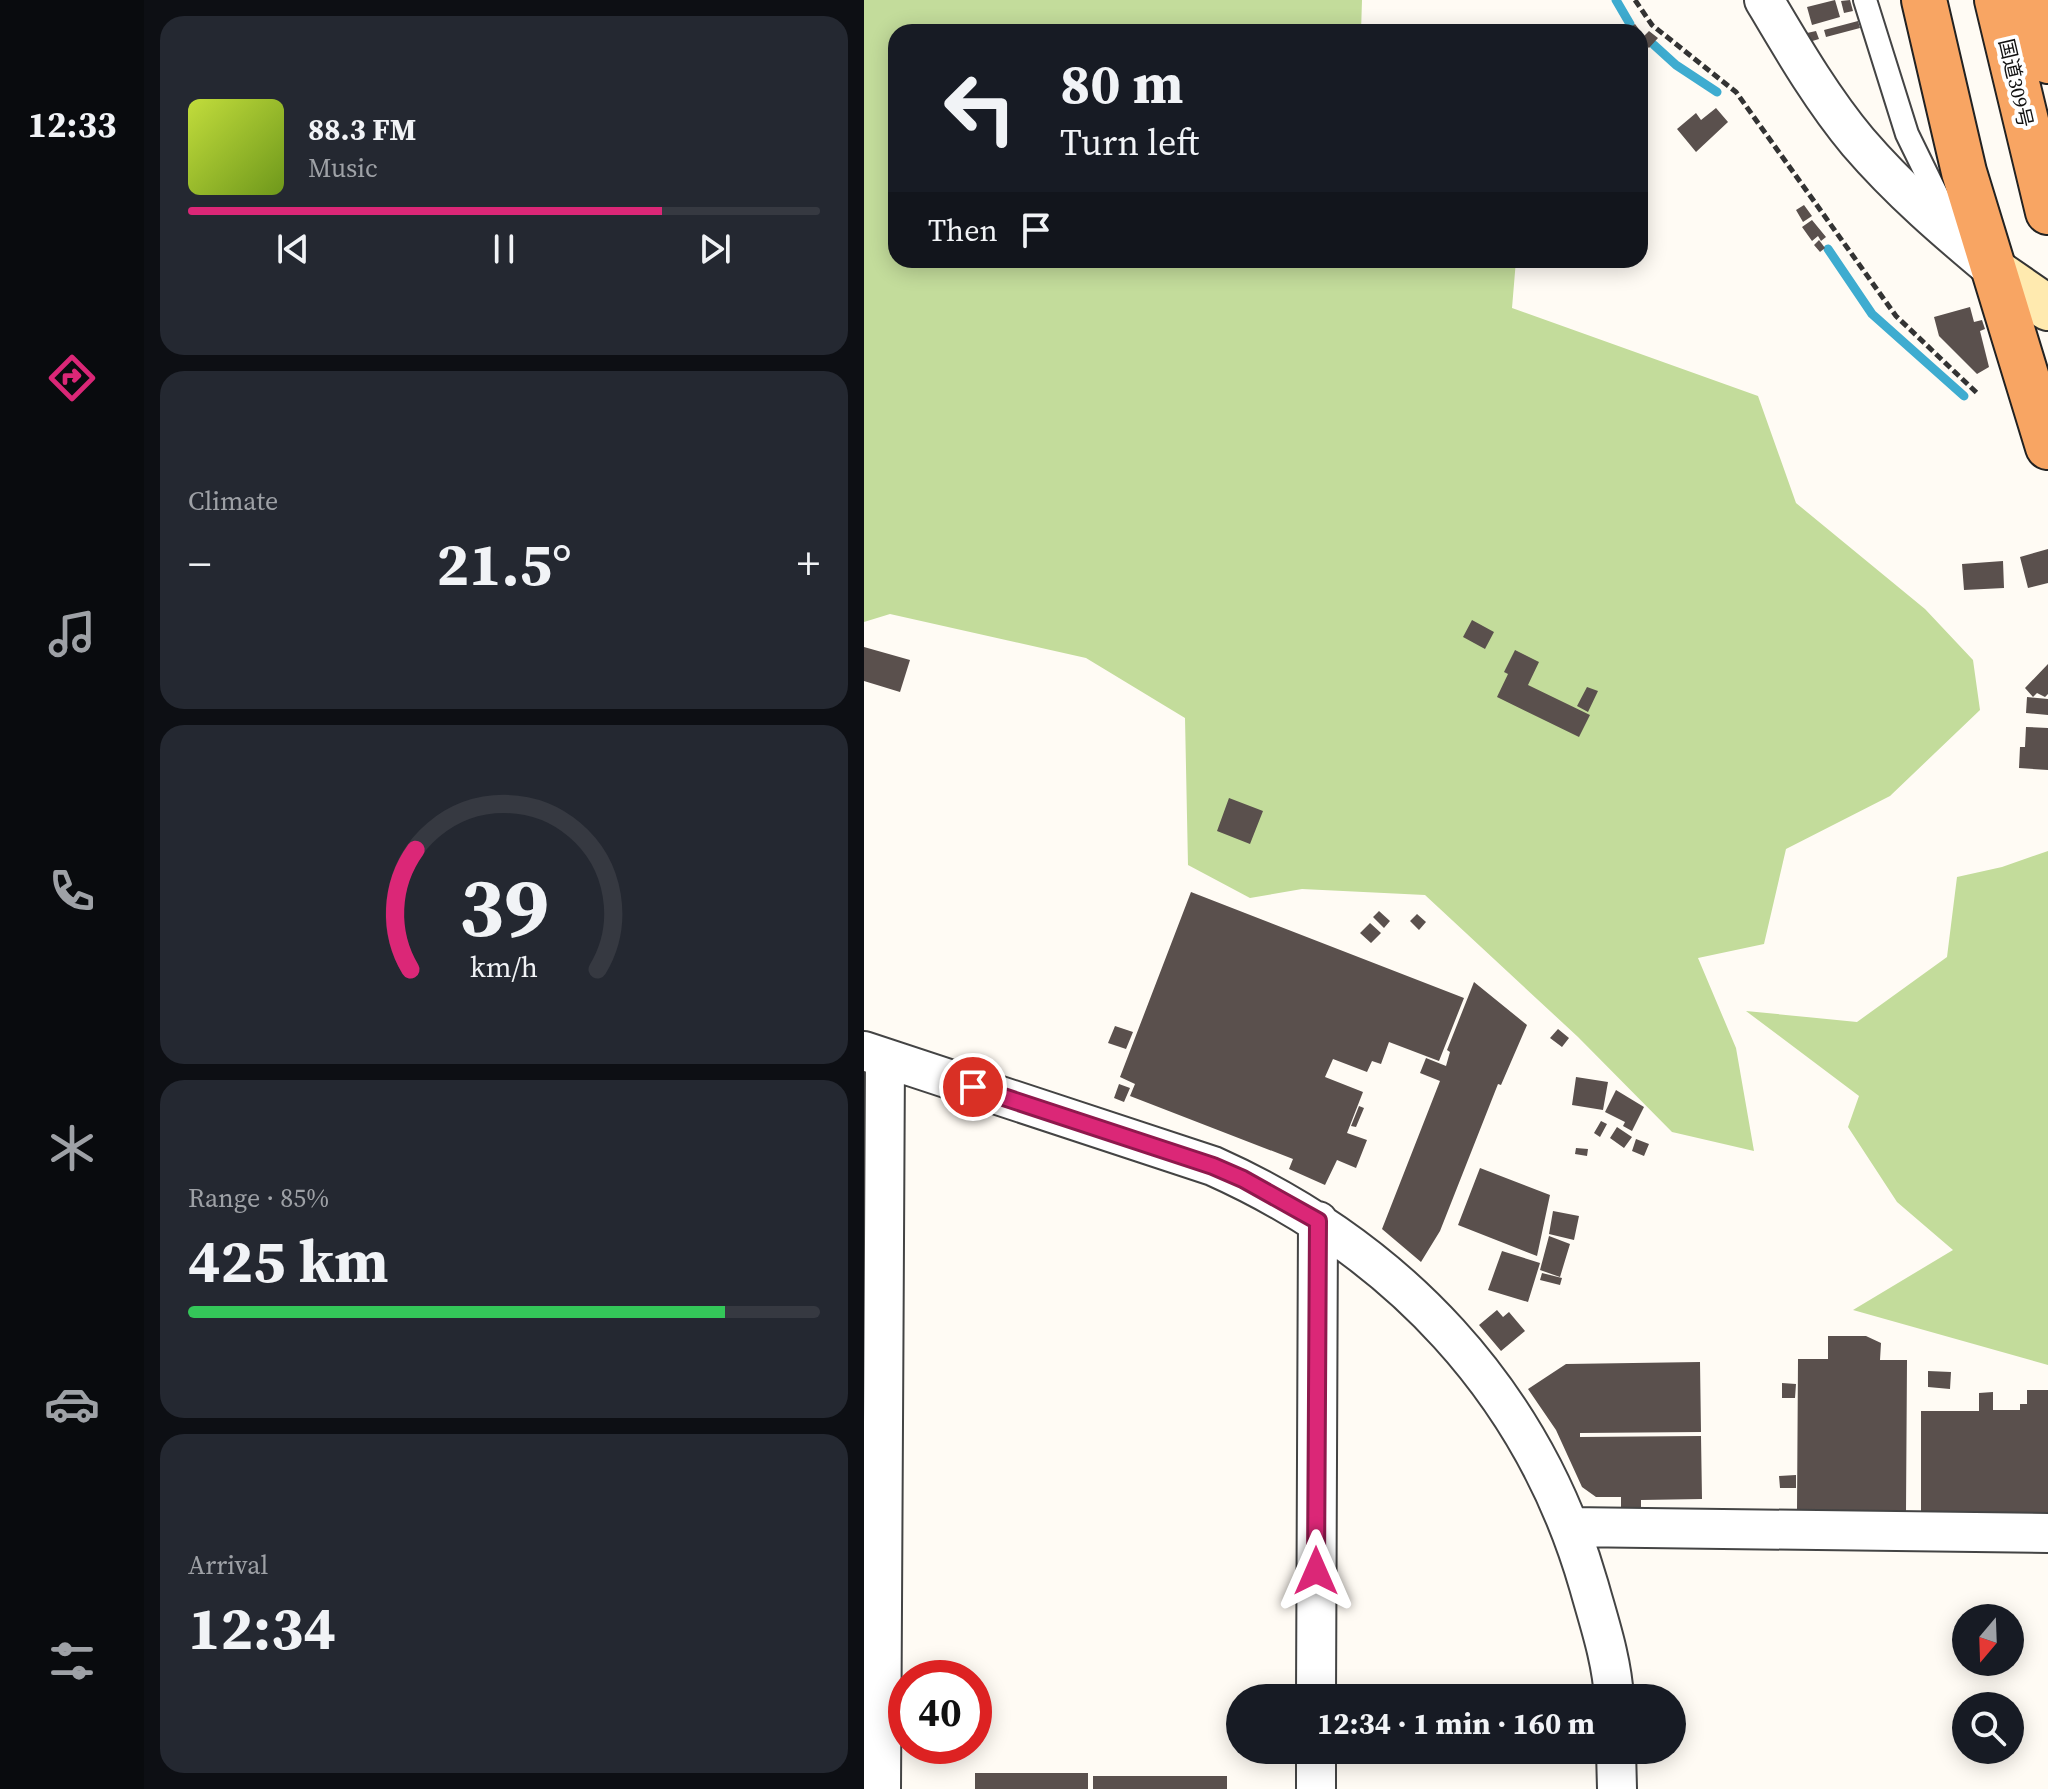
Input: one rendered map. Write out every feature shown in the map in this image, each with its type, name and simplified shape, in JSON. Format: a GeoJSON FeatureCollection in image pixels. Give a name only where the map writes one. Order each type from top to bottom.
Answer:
{"type":"FeatureCollection","features":[{"type":"Feature","properties":{"kind":"highway"},"geometry":{"type":"LineString","coordinates":[[1924,0],[1964,172],[2048,447]]}},
{"type":"Feature","properties":{"kind":"highway","name":"国道309号"},"geometry":{"type":"LineString","coordinates":[[1997,0],[2048,212]]}},
{"type":"Feature","properties":{"kind":"highway","name":"国道309号"},"geometry":{"type":"LineString","coordinates":[[2033,0],[2048,61]]}},
{"type":"Feature","properties":{"kind":"main road"},"geometry":{"type":"LineString","coordinates":[[1996,272],[2048,308]]}},
{"type":"Feature","properties":{"kind":"street"},"geometry":{"type":"LineString","coordinates":[[1764,0],[1815,83],[1857,141],[1909,197],[1996,272]]}},
{"type":"Feature","properties":{"kind":"street"},"geometry":{"type":"LineString","coordinates":[[1865,0],[1907,134],[1960,241]]}},
{"type":"Feature","properties":{"kind":"street"},"geometry":{"type":"LineString","coordinates":[[881,1789],[874,1055],[1213,1166],[1243,1179],[1318,1221],[1403,1286],[1439,1322],[1503,1402],[1563,1506],[1602,1631],[1611,1684]]}},
{"type":"Feature","properties":{"kind":"street"},"geometry":{"type":"LineString","coordinates":[[1316,1684],[1318,1221]]}},
{"type":"Feature","properties":{"kind":"street"},"geometry":{"type":"LineString","coordinates":[[1570,1527],[2048,1533]]}},
{"type":"Feature","properties":{"kind":"street"},"geometry":{"type":"LineString","coordinates":[[1316,1764],[1316,1789]]}},
{"type":"Feature","properties":{"kind":"street"},"geometry":{"type":"LineString","coordinates":[[1616,1764],[1617,1789]]}},
{"type":"Feature","properties":{"kind":"path"},"geometry":{"type":"LineString","coordinates":[[1635,0],[1652,25],[1736,92],[1896,316],[1979,395]]}},
{"type":"Feature","properties":{"kind":"green space"},"geometry":{"type":"Polygon","coordinates":[[[864,0],[1362,0],[1361,24],[888,24],[888,268],[1515,268],[1512,308],[1758,396],[1796,503],[1925,609],[1973,660],[1980,710],[1890,796],[1786,849],[1764,944],[1698,958],[1736,1048],[1754,1151],[1672,1132],[1578,1037],[1425,895],[1302,889],[1250,898],[1188,865],[1185,718],[1086,658],[890,614],[864,622],[864,0]]]}},
{"type":"Feature","properties":{"kind":"green space"},"geometry":{"type":"Polygon","coordinates":[[[2048,851],[2048,1365],[1853,1310],[1953,1250],[1897,1202],[1848,1127],[1859,1096],[1746,1011],[1857,1022],[1947,957],[1957,877],[2002,867],[2048,851]]]}},
{"type":"Feature","properties":{"kind":"building"},"geometry":{"type":"Polygon","coordinates":[[[1835,0],[1840,17],[1812,25],[1807,7],[1835,0]]]}},
{"type":"Feature","properties":{"kind":"building"},"geometry":{"type":"Polygon","coordinates":[[[1850,0],[1853,11],[1844,13],[1841,1],[1850,0]]]}},
{"type":"Feature","properties":{"kind":"building"},"geometry":{"type":"Polygon","coordinates":[[[1858,21],[1860,28],[1826,37],[1824,30],[1858,21]]]}},
{"type":"Feature","properties":{"kind":"building"},"geometry":{"type":"Polygon","coordinates":[[[1816,31],[1819,39],[1809,42],[1807,33],[1816,31]]]}},
{"type":"Feature","properties":{"kind":"building"},"geometry":{"type":"Polygon","coordinates":[[[1648,32],[1658,38],[1649,48],[1648,47],[1648,32]]]}},
{"type":"Feature","properties":{"kind":"building"},"geometry":{"type":"Polygon","coordinates":[[[1716,108],[1728,122],[1696,152],[1677,129],[1696,113],[1701,120],[1716,108]]]}},
{"type":"Feature","properties":{"kind":"building"},"geometry":{"type":"Polygon","coordinates":[[[1804,205],[1812,216],[1803,222],[1796,210],[1804,205]]]}},
{"type":"Feature","properties":{"kind":"building"},"geometry":{"type":"Polygon","coordinates":[[[1812,220],[1826,237],[1821,241],[1818,236],[1812,241],[1802,227],[1812,220]]]}},
{"type":"Feature","properties":{"kind":"building"},"geometry":{"type":"Polygon","coordinates":[[[1819,240],[1825,248],[1820,252],[1814,245],[1819,240]]]}},
{"type":"Feature","properties":{"kind":"building"},"geometry":{"type":"Polygon","coordinates":[[[1970,307],[1974,322],[1982,320],[1985,329],[1980,331],[1989,367],[1977,374],[1939,336],[1934,317],[1970,307]]]}},
{"type":"Feature","properties":{"kind":"building"},"geometry":{"type":"Polygon","coordinates":[[[2048,549],[2048,583],[2028,588],[2020,557],[2048,549]]]}},
{"type":"Feature","properties":{"kind":"building"},"geometry":{"type":"Polygon","coordinates":[[[2003,561],[2004,588],[1964,590],[1962,564],[2003,561]]]}},
{"type":"Feature","properties":{"kind":"building"},"geometry":{"type":"Polygon","coordinates":[[[1472,620],[1494,632],[1485,649],[1463,637],[1472,620]]]}},
{"type":"Feature","properties":{"kind":"building"},"geometry":{"type":"Polygon","coordinates":[[[864,647],[910,660],[900,692],[864,681],[864,647]]]}},
{"type":"Feature","properties":{"kind":"building"},"geometry":{"type":"Polygon","coordinates":[[[1515,650],[1539,662],[1528,685],[1590,715],[1579,737],[1497,697],[1508,674],[1504,672],[1515,650]]]}},
{"type":"Feature","properties":{"kind":"building"},"geometry":{"type":"Polygon","coordinates":[[[2048,664],[2048,694],[2045,697],[2037,693],[2033,697],[2025,688],[2048,664]]]}},
{"type":"Feature","properties":{"kind":"building"},"geometry":{"type":"Polygon","coordinates":[[[1587,687],[1598,691],[1588,712],[1577,706],[1587,687]]]}},
{"type":"Feature","properties":{"kind":"building"},"geometry":{"type":"Polygon","coordinates":[[[2027,697],[2048,699],[2048,715],[2026,713],[2027,697]]]}},
{"type":"Feature","properties":{"kind":"building"},"geometry":{"type":"Polygon","coordinates":[[[2026,727],[2048,728],[2048,770],[2019,768],[2020,747],[2025,747],[2026,727]]]}},
{"type":"Feature","properties":{"kind":"building"},"geometry":{"type":"Polygon","coordinates":[[[1229,798],[1263,811],[1250,844],[1217,831],[1229,798]]]}},
{"type":"Feature","properties":{"kind":"building"},"geometry":{"type":"Polygon","coordinates":[[[1191,892],[1464,998],[1439,1061],[1389,1042],[1381,1064],[1372,1061],[1367,1072],[1333,1059],[1325,1077],[1363,1092],[1347,1133],[1367,1140],[1356,1168],[1337,1160],[1325,1185],[1289,1169],[1293,1159],[1130,1096],[1135,1084],[1120,1077],[1191,892]]]}},
{"type":"Feature","properties":{"kind":"building"},"geometry":{"type":"Polygon","coordinates":[[[1379,911],[1390,921],[1384,928],[1373,917],[1379,911]]]}},
{"type":"Feature","properties":{"kind":"building"},"geometry":{"type":"Polygon","coordinates":[[[1417,914],[1426,922],[1419,930],[1410,921],[1417,914]]]}},
{"type":"Feature","properties":{"kind":"building"},"geometry":{"type":"Polygon","coordinates":[[[1370,923],[1381,933],[1371,943],[1360,933],[1370,923]]]}},
{"type":"Feature","properties":{"kind":"building"},"geometry":{"type":"Polygon","coordinates":[[[1474,982],[1527,1025],[1501,1085],[1498,1084],[1440,1231],[1421,1262],[1382,1229],[1440,1081],[1420,1073],[1426,1058],[1446,1066],[1450,1052],[1447,1050],[1474,982]]]}},
{"type":"Feature","properties":{"kind":"building"},"geometry":{"type":"Polygon","coordinates":[[[1115,1026],[1133,1032],[1126,1049],[1108,1043],[1115,1026]]]}},
{"type":"Feature","properties":{"kind":"building"},"geometry":{"type":"Polygon","coordinates":[[[1558,1029],[1569,1038],[1562,1047],[1550,1038],[1558,1029]]]}},
{"type":"Feature","properties":{"kind":"building"},"geometry":{"type":"Polygon","coordinates":[[[1576,1077],[1608,1082],[1603,1110],[1572,1105],[1576,1077]]]}},
{"type":"Feature","properties":{"kind":"building"},"geometry":{"type":"Polygon","coordinates":[[[1119,1084],[1130,1088],[1124,1102],[1114,1098],[1119,1084]]]}},
{"type":"Feature","properties":{"kind":"building"},"geometry":{"type":"Polygon","coordinates":[[[1616,1090],[1644,1107],[1632,1131],[1623,1126],[1625,1122],[1605,1112],[1616,1090]]]}},
{"type":"Feature","properties":{"kind":"building"},"geometry":{"type":"Polygon","coordinates":[[[1359,1106],[1364,1108],[1356,1127],[1351,1126],[1359,1106]]]}},
{"type":"Feature","properties":{"kind":"building"},"geometry":{"type":"Polygon","coordinates":[[[1601,1121],[1607,1124],[1600,1137],[1594,1133],[1601,1121]]]}},
{"type":"Feature","properties":{"kind":"building"},"geometry":{"type":"Polygon","coordinates":[[[1617,1127],[1632,1137],[1624,1148],[1610,1138],[1617,1127]]]}},
{"type":"Feature","properties":{"kind":"building"},"geometry":{"type":"Polygon","coordinates":[[[1636,1139],[1649,1144],[1644,1156],[1632,1151],[1636,1139]]]}},
{"type":"Feature","properties":{"kind":"building"},"geometry":{"type":"Polygon","coordinates":[[[1576,1148],[1588,1149],[1587,1156],[1575,1154],[1576,1148]]]}},
{"type":"Feature","properties":{"kind":"building"},"geometry":{"type":"Polygon","coordinates":[[[1480,1168],[1550,1195],[1537,1256],[1458,1225],[1480,1168]]]}},
{"type":"Feature","properties":{"kind":"building"},"geometry":{"type":"Polygon","coordinates":[[[1553,1211],[1579,1216],[1574,1240],[1549,1234],[1553,1211]]]}},
{"type":"Feature","properties":{"kind":"building"},"geometry":{"type":"Polygon","coordinates":[[[1549,1236],[1570,1244],[1560,1277],[1540,1270],[1549,1236]]]}},
{"type":"Feature","properties":{"kind":"building"},"geometry":{"type":"Polygon","coordinates":[[[1502,1251],[1540,1263],[1528,1302],[1488,1290],[1502,1251]]]}},
{"type":"Feature","properties":{"kind":"building"},"geometry":{"type":"Polygon","coordinates":[[[1542,1273],[1562,1278],[1560,1285],[1540,1280],[1542,1273]]]}},
{"type":"Feature","properties":{"kind":"building"},"geometry":{"type":"Polygon","coordinates":[[[1497,1310],[1503,1317],[1509,1312],[1525,1331],[1501,1351],[1479,1325],[1497,1310]]]}},
{"type":"Feature","properties":{"kind":"building"},"geometry":{"type":"Polygon","coordinates":[[[1828,1336],[1866,1336],[1881,1343],[1880,1360],[1907,1360],[1906,1511],[1797,1510],[1798,1359],[1828,1359],[1828,1336]]]}},
{"type":"Feature","properties":{"kind":"building"},"geometry":{"type":"Polygon","coordinates":[[[1700,1362],[1701,1432],[1580,1433],[1580,1437],[1701,1436],[1702,1499],[1641,1500],[1641,1508],[1621,1508],[1621,1497],[1596,1497],[1582,1487],[1556,1430],[1528,1389],[1566,1364],[1700,1362]]]}},
{"type":"Feature","properties":{"kind":"building"},"geometry":{"type":"Polygon","coordinates":[[[1928,1371],[1951,1372],[1950,1389],[1928,1387],[1928,1371]]]}},
{"type":"Feature","properties":{"kind":"building"},"geometry":{"type":"Polygon","coordinates":[[[1782,1383],[1796,1384],[1795,1398],[1782,1398],[1782,1383]]]}},
{"type":"Feature","properties":{"kind":"building"},"geometry":{"type":"Polygon","coordinates":[[[2027,1390],[2048,1390],[2048,1513],[1921,1512],[1921,1411],[1979,1411],[1979,1393],[1993,1392],[1993,1410],[2020,1410],[2020,1404],[2027,1404],[2027,1390]]]}},
{"type":"Feature","properties":{"kind":"building"},"geometry":{"type":"Polygon","coordinates":[[[1796,1475],[1796,1488],[1780,1488],[1779,1476],[1796,1475]]]}},
{"type":"Feature","properties":{"kind":"building"},"geometry":{"type":"Polygon","coordinates":[[[975,1773],[1088,1773],[1088,1789],[975,1789],[975,1773]]]}},
{"type":"Feature","properties":{"kind":"building"},"geometry":{"type":"Polygon","coordinates":[[[1093,1776],[1227,1776],[1227,1789],[1093,1789],[1093,1776]]]}},
{"type":"Feature","properties":{"kind":"waterway"},"geometry":{"type":"LineString","coordinates":[[1616,0],[1630,24]]}},
{"type":"Feature","properties":{"kind":"waterway"},"geometry":{"type":"LineString","coordinates":[[1654,45],[1676,65],[1717,92]]}},
{"type":"Feature","properties":{"kind":"waterway"},"geometry":{"type":"LineString","coordinates":[[1828,249],[1872,314],[1964,396]]}},
{"type":"Feature","properties":{"kind":"route"},"geometry":{"type":"LineString","coordinates":[[973,1087],[1213,1166],[1287,1202],[1318,1221],[1316,1571]]}}]}
